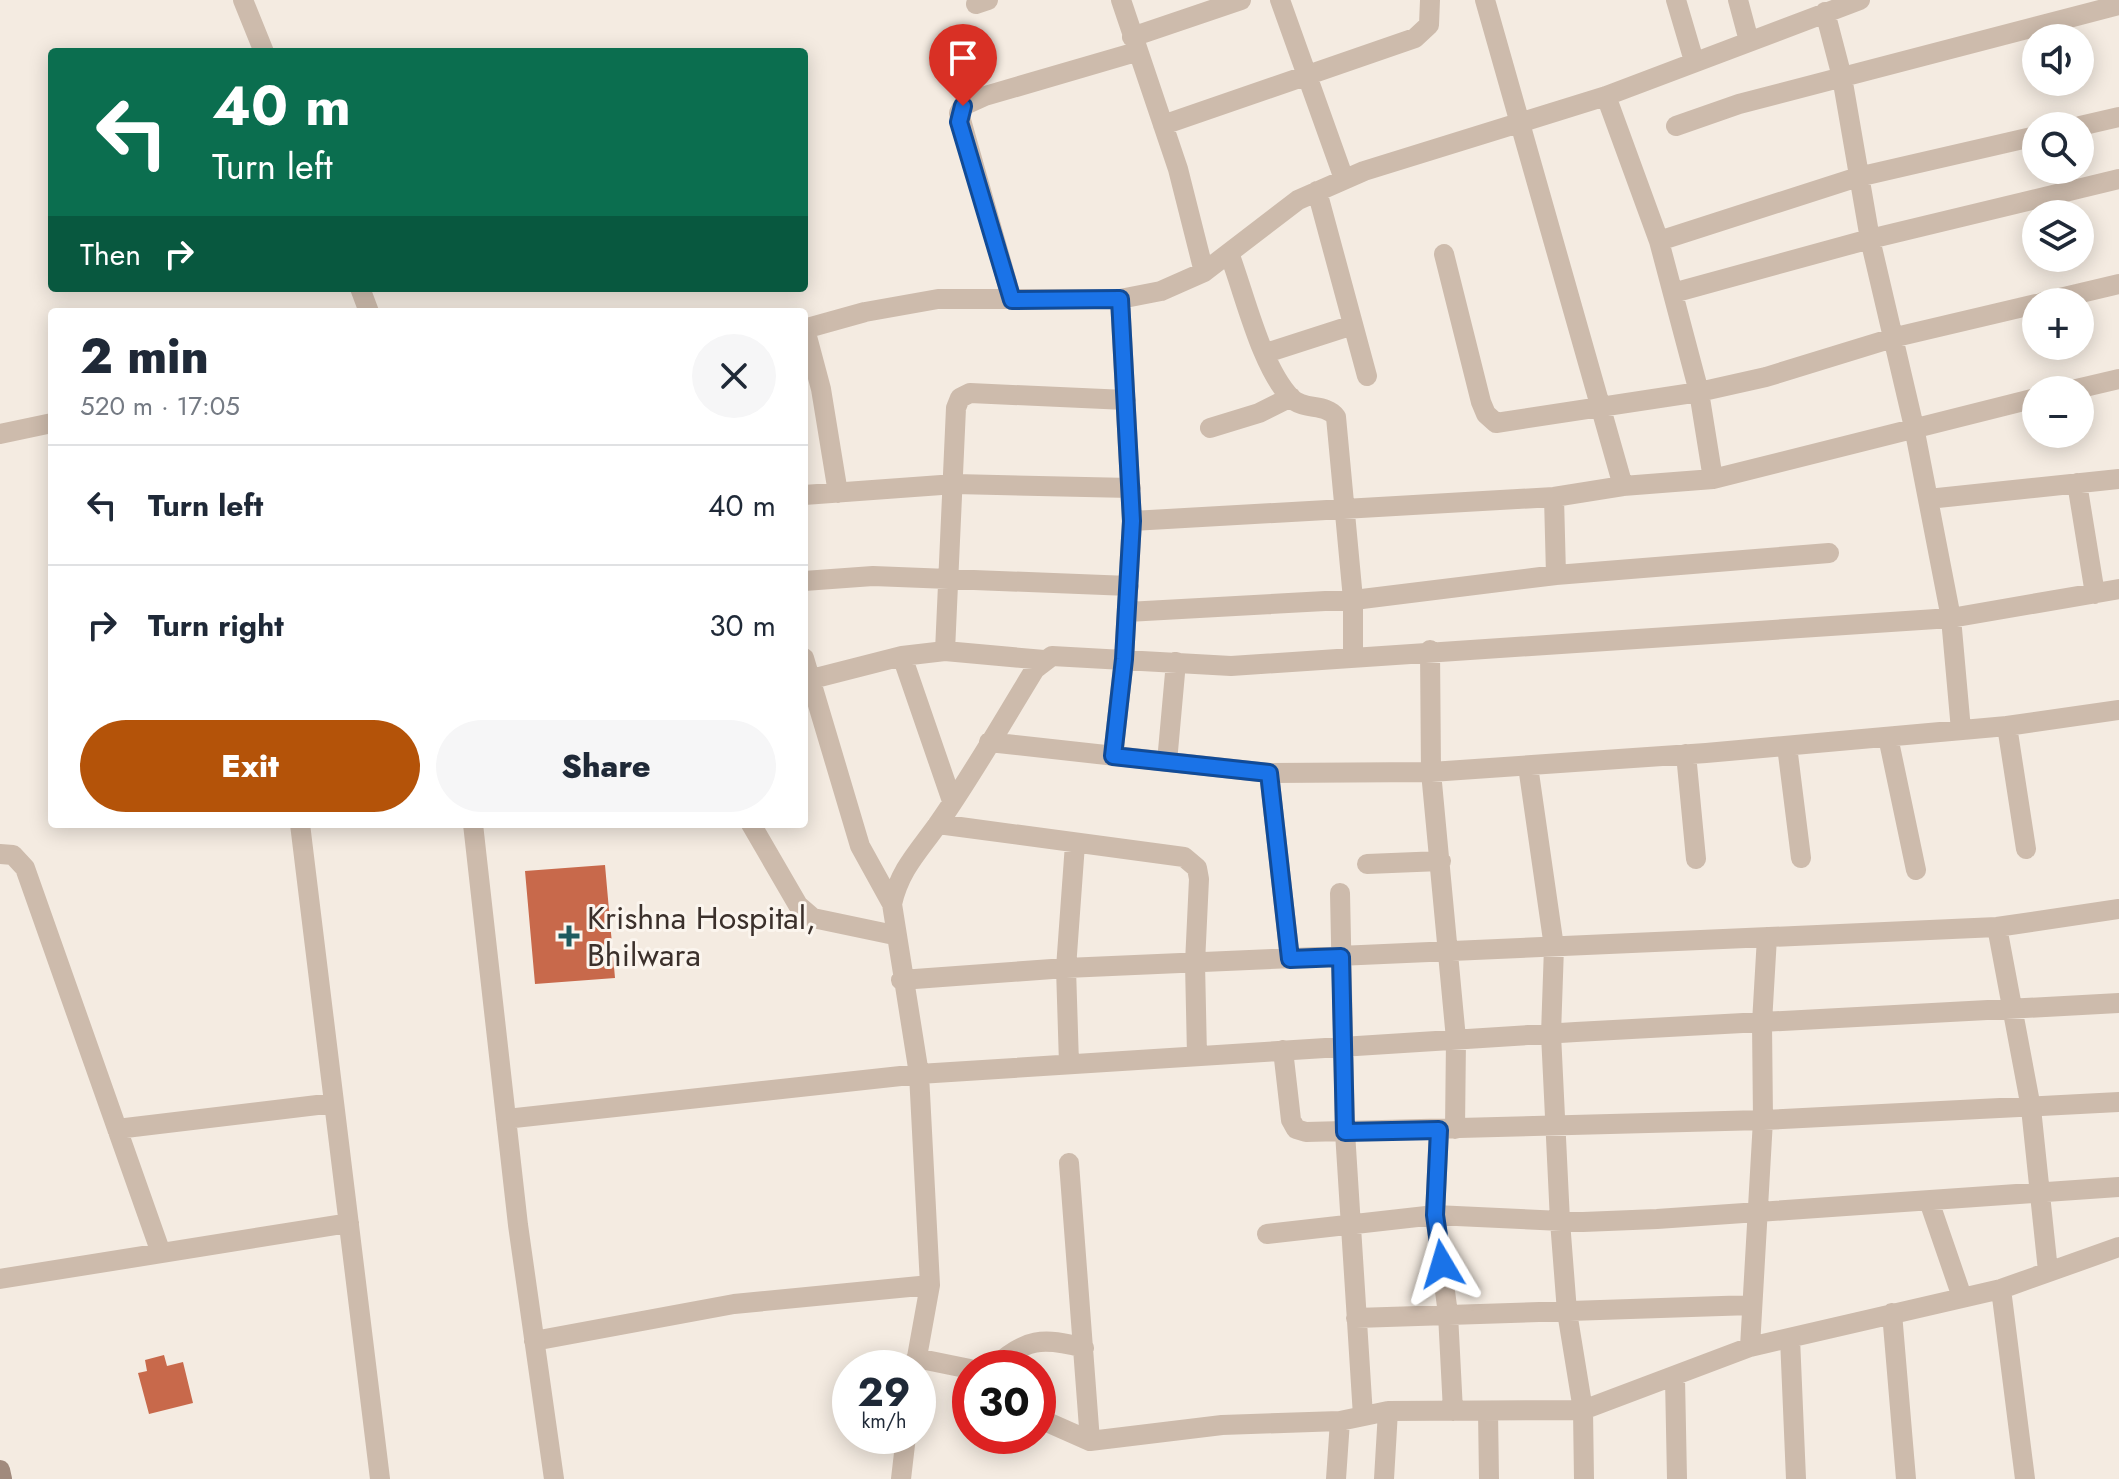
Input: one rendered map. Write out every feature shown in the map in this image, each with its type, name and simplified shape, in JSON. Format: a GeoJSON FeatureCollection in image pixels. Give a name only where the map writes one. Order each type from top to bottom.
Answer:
{"type":"FeatureCollection","features":[{"type":"Feature","properties":{"kind":"main road"},"geometry":{"type":"LineString","coordinates":[[0,1470],[2,1479]]}},
{"type":"Feature","properties":{"kind":"street"},"geometry":{"type":"LineString","coordinates":[[243,0],[262,48]]}},
{"type":"Feature","properties":{"kind":"street"},"geometry":{"type":"LineString","coordinates":[[1121,0],[1163,125],[1204,272]]}},
{"type":"Feature","properties":{"kind":"street"},"geometry":{"type":"LineString","coordinates":[[1012,300],[959,113],[963,106],[1134,44],[1241,0]]}},
{"type":"Feature","properties":{"kind":"street"},"geometry":{"type":"LineString","coordinates":[[1280,0],[1344,179]]}},
{"type":"Feature","properties":{"kind":"street"},"geometry":{"type":"LineString","coordinates":[[1163,125],[1415,38],[1429,25],[1430,0]]}},
{"type":"Feature","properties":{"kind":"street"},"geometry":{"type":"LineString","coordinates":[[1485,0],[1623,486]]}},
{"type":"Feature","properties":{"kind":"street"},"geometry":{"type":"LineString","coordinates":[[1676,0],[1694,61]]}},
{"type":"Feature","properties":{"kind":"street"},"geometry":{"type":"LineString","coordinates":[[1738,0],[1749,41]]}},
{"type":"Feature","properties":{"kind":"street"},"geometry":{"type":"LineString","coordinates":[[808,328],[924,301],[1120,299],[1161,291],[1204,272],[1274,217],[1344,179],[1606,96],[1860,0]]}},
{"type":"Feature","properties":{"kind":"street"},"geometry":{"type":"LineString","coordinates":[[1676,126],[1739,104],[2119,5]]}},
{"type":"Feature","properties":{"kind":"street"},"geometry":{"type":"LineString","coordinates":[[1825,12],[1842,77],[1870,239],[1896,337],[1951,618],[1961,730]]}},
{"type":"Feature","properties":{"kind":"street"},"geometry":{"type":"LineString","coordinates":[[1606,96],[1659,241],[1699,392],[1713,479]]}},
{"type":"Feature","properties":{"kind":"street"},"geometry":{"type":"LineString","coordinates":[[2094,123],[2119,117]]}},
{"type":"Feature","properties":{"kind":"street"},"geometry":{"type":"LineString","coordinates":[[1659,241],[1858,177],[2022,139]]}},
{"type":"Feature","properties":{"kind":"street"},"geometry":{"type":"LineString","coordinates":[[1673,293],[1870,239],[2119,179]]}},
{"type":"Feature","properties":{"kind":"street"},"geometry":{"type":"LineString","coordinates":[[1317,191],[1367,376]]}},
{"type":"Feature","properties":{"kind":"street"},"geometry":{"type":"LineString","coordinates":[[1229,253],[1266,353],[1291,397],[1298,404],[1327,409],[1336,417],[1353,599],[1353,658]]}},
{"type":"Feature","properties":{"kind":"street"},"geometry":{"type":"LineString","coordinates":[[1444,254],[1481,402],[1490,420],[1505,423],[1699,392],[1766,377],[1896,337],[2022,307]]}},
{"type":"Feature","properties":{"kind":"street"},"geometry":{"type":"LineString","coordinates":[[2094,290],[2119,284]]}},
{"type":"Feature","properties":{"kind":"street"},"geometry":{"type":"LineString","coordinates":[[1113,756],[1124,659],[1132,521],[1120,299]]}},
{"type":"Feature","properties":{"kind":"street"},"geometry":{"type":"LineString","coordinates":[[1266,353],[1353,325]]}},
{"type":"Feature","properties":{"kind":"street"},"geometry":{"type":"LineString","coordinates":[[808,340],[821,389],[838,493]]}},
{"type":"Feature","properties":{"kind":"street"},"geometry":{"type":"LineString","coordinates":[[2094,385],[2119,379]]}},
{"type":"Feature","properties":{"kind":"street"},"geometry":{"type":"LineString","coordinates":[[945,651],[955,484],[956,408],[964,394],[1126,400]]}},
{"type":"Feature","properties":{"kind":"street"},"geometry":{"type":"LineString","coordinates":[[1210,428],[1259,413],[1269,405],[1291,397]]}},
{"type":"Feature","properties":{"kind":"street"},"geometry":{"type":"LineString","coordinates":[[1132,521],[1554,497],[1623,486],[1713,479],[2022,401]]}},
{"type":"Feature","properties":{"kind":"street"},"geometry":{"type":"LineString","coordinates":[[0,434],[48,424]]}},
{"type":"Feature","properties":{"kind":"street"},"geometry":{"type":"LineString","coordinates":[[1928,499],[2119,479]]}},
{"type":"Feature","properties":{"kind":"street"},"geometry":{"type":"LineString","coordinates":[[2077,483],[2095,594]]}},
{"type":"Feature","properties":{"kind":"street"},"geometry":{"type":"LineString","coordinates":[[808,495],[955,484],[1131,488]]}},
{"type":"Feature","properties":{"kind":"street"},"geometry":{"type":"LineString","coordinates":[[1554,497],[1556,575]]}},
{"type":"Feature","properties":{"kind":"street"},"geometry":{"type":"LineString","coordinates":[[1127,612],[1353,599],[1556,575],[1829,553]]}},
{"type":"Feature","properties":{"kind":"street"},"geometry":{"type":"LineString","coordinates":[[808,581],[873,576],[1129,586]]}},
{"type":"Feature","properties":{"kind":"street"},"geometry":{"type":"LineString","coordinates":[[808,680],[902,656],[945,651],[1044,660],[1060,656],[1231,666],[1430,650],[1951,618],[2119,589]]}},
{"type":"Feature","properties":{"kind":"street"},"geometry":{"type":"LineString","coordinates":[[1430,650],[1431,772],[1456,1039],[1435,1215],[1448,1314],[1453,1411]]}},
{"type":"Feature","properties":{"kind":"street"},"geometry":{"type":"LineString","coordinates":[[902,656],[952,801]]}},
{"type":"Feature","properties":{"kind":"street"},"geometry":{"type":"LineString","coordinates":[[918,1350],[930,1285],[919,1074],[901,980],[892,904],[909,859],[938,824],[1044,660]]}},
{"type":"Feature","properties":{"kind":"street"},"geometry":{"type":"LineString","coordinates":[[1167,762],[1176,662]]}},
{"type":"Feature","properties":{"kind":"street"},"geometry":{"type":"LineString","coordinates":[[808,683],[860,846],[892,904]]}},
{"type":"Feature","properties":{"kind":"street"},"geometry":{"type":"LineString","coordinates":[[989,742],[1269,773],[1431,772],[1787,746],[2118,717]]}},
{"type":"Feature","properties":{"kind":"street"},"geometry":{"type":"LineString","coordinates":[[2007,726],[2026,849]]}},
{"type":"Feature","properties":{"kind":"street"},"geometry":{"type":"LineString","coordinates":[[1888,737],[1916,870]]}},
{"type":"Feature","properties":{"kind":"street"},"geometry":{"type":"LineString","coordinates":[[1787,746],[1801,858]]}},
{"type":"Feature","properties":{"kind":"street"},"geometry":{"type":"LineString","coordinates":[[1686,754],[1696,859]]}},
{"type":"Feature","properties":{"kind":"street"},"geometry":{"type":"LineString","coordinates":[[1528,766],[1554,947],[1551,1034],[1560,1221],[1567,1312],[1583,1410],[1584,1479]]}},
{"type":"Feature","properties":{"kind":"street"},"geometry":{"type":"LineString","coordinates":[[1269,773],[1290,959]]}},
{"type":"Feature","properties":{"kind":"street"},"geometry":{"type":"LineString","coordinates":[[938,824],[1184,857],[1192,861],[1199,879],[1195,963],[1197,1056]]}},
{"type":"Feature","properties":{"kind":"street"},"geometry":{"type":"LineString","coordinates":[[300,828],[380,1479]]}},
{"type":"Feature","properties":{"kind":"street"},"geometry":{"type":"LineString","coordinates":[[473,828],[506,1119],[554,1479]]}},
{"type":"Feature","properties":{"kind":"street"},"geometry":{"type":"LineString","coordinates":[[753,828],[798,905],[813,918],[894,935]]}},
{"type":"Feature","properties":{"kind":"street"},"geometry":{"type":"LineString","coordinates":[[1069,1064],[1066,968],[1075,844]]}},
{"type":"Feature","properties":{"kind":"street"},"geometry":{"type":"LineString","coordinates":[[0,854],[13,855],[25,868],[161,1253]]}},
{"type":"Feature","properties":{"kind":"street"},"geometry":{"type":"LineString","coordinates":[[1367,864],[1441,861]]}},
{"type":"Feature","properties":{"kind":"street"},"geometry":{"type":"LineString","coordinates":[[1340,893],[1345,1132],[1363,1416]]}},
{"type":"Feature","properties":{"kind":"street"},"geometry":{"type":"LineString","coordinates":[[901,980],[1066,968],[1997,927],[2119,909]]}},
{"type":"Feature","properties":{"kind":"street"},"geometry":{"type":"LineString","coordinates":[[1997,927],[2031,1108],[2048,1271]]}},
{"type":"Feature","properties":{"kind":"street"},"geometry":{"type":"LineString","coordinates":[[1750,1347],[1763,1120],[1762,1023],[1767,937]]}},
{"type":"Feature","properties":{"kind":"street"},"geometry":{"type":"LineString","coordinates":[[506,1119],[919,1074],[1456,1039],[2119,1003]]}},
{"type":"Feature","properties":{"kind":"street"},"geometry":{"type":"LineString","coordinates":[[1283,1050],[1291,1120],[1296,1129],[1345,1132],[1763,1120],[2119,1102]]}},
{"type":"Feature","properties":{"kind":"street"},"geometry":{"type":"LineString","coordinates":[[117,1129],[334,1103]]}},
{"type":"Feature","properties":{"kind":"street"},"geometry":{"type":"LineString","coordinates":[[1069,1163],[1090,1441]]}},
{"type":"Feature","properties":{"kind":"street"},"geometry":{"type":"LineString","coordinates":[[1267,1234],[1435,1215],[1560,1221],[1758,1213],[2119,1187]]}},
{"type":"Feature","properties":{"kind":"street"},"geometry":{"type":"LineString","coordinates":[[1929,1201],[1962,1297]]}},
{"type":"Feature","properties":{"kind":"street"},"geometry":{"type":"LineString","coordinates":[[0,1279],[349,1223]]}},
{"type":"Feature","properties":{"kind":"street"},"geometry":{"type":"LineString","coordinates":[[1056,1426],[1090,1441],[1222,1425],[1340,1421],[1388,1411],[1583,1410],[1675,1378],[1750,1347],[2001,1289],[2119,1247]]}},
{"type":"Feature","properties":{"kind":"street"},"geometry":{"type":"LineString","coordinates":[[534,1341],[734,1304],[930,1285]]}},
{"type":"Feature","properties":{"kind":"street"},"geometry":{"type":"LineString","coordinates":[[2001,1289],[2025,1479]]}},
{"type":"Feature","properties":{"kind":"street"},"geometry":{"type":"LineString","coordinates":[[1356,1318],[1752,1305]]}},
{"type":"Feature","properties":{"kind":"street"},"geometry":{"type":"LineString","coordinates":[[1892,1313],[1906,1479]]}},
{"type":"Feature","properties":{"kind":"street"},"geometry":{"type":"LineString","coordinates":[[1790,1338],[1796,1479]]}},
{"type":"Feature","properties":{"kind":"street"},"geometry":{"type":"LineString","coordinates":[[1016,1350],[1038,1340],[1084,1348]]}},
{"type":"Feature","properties":{"kind":"street"},"geometry":{"type":"LineString","coordinates":[[1675,1378],[1677,1479]]}},
{"type":"Feature","properties":{"kind":"street"},"geometry":{"type":"LineString","coordinates":[[1384,1479],[1388,1411]]}},
{"type":"Feature","properties":{"kind":"street"},"geometry":{"type":"LineString","coordinates":[[1488,1411],[1489,1479]]}},
{"type":"Feature","properties":{"kind":"street"},"geometry":{"type":"LineString","coordinates":[[1336,1479],[1340,1421]]}},
{"type":"Feature","properties":{"kind":"street"},"geometry":{"type":"LineString","coordinates":[[901,1479],[904,1454]]}},
{"type":"Feature","properties":{"kind":"building"},"geometry":{"type":"Polygon","coordinates":[[[605,865],[615,978],[535,984],[525,871],[605,865]]]}},
{"type":"Feature","properties":{"kind":"building"},"geometry":{"type":"Polygon","coordinates":[[[164,1355],[167,1366],[183,1362],[193,1403],[149,1414],[138,1373],[147,1371],[145,1360],[164,1355]]]}},
{"type":"Feature","properties":{"kind":"place","name":"Krishna Hospital, Bhilwara"},"geometry":{"type":"Point","coordinates":[569,936]}},
{"type":"Feature","properties":{"kind":"route"},"geometry":{"type":"LineString","coordinates":[[963,106],[959,122],[1012,300],[1120,299],[1132,521],[1124,659],[1113,756],[1269,773],[1290,959],[1341,957],[1345,1132],[1439,1130],[1435,1215],[1442,1264]]}}]}
